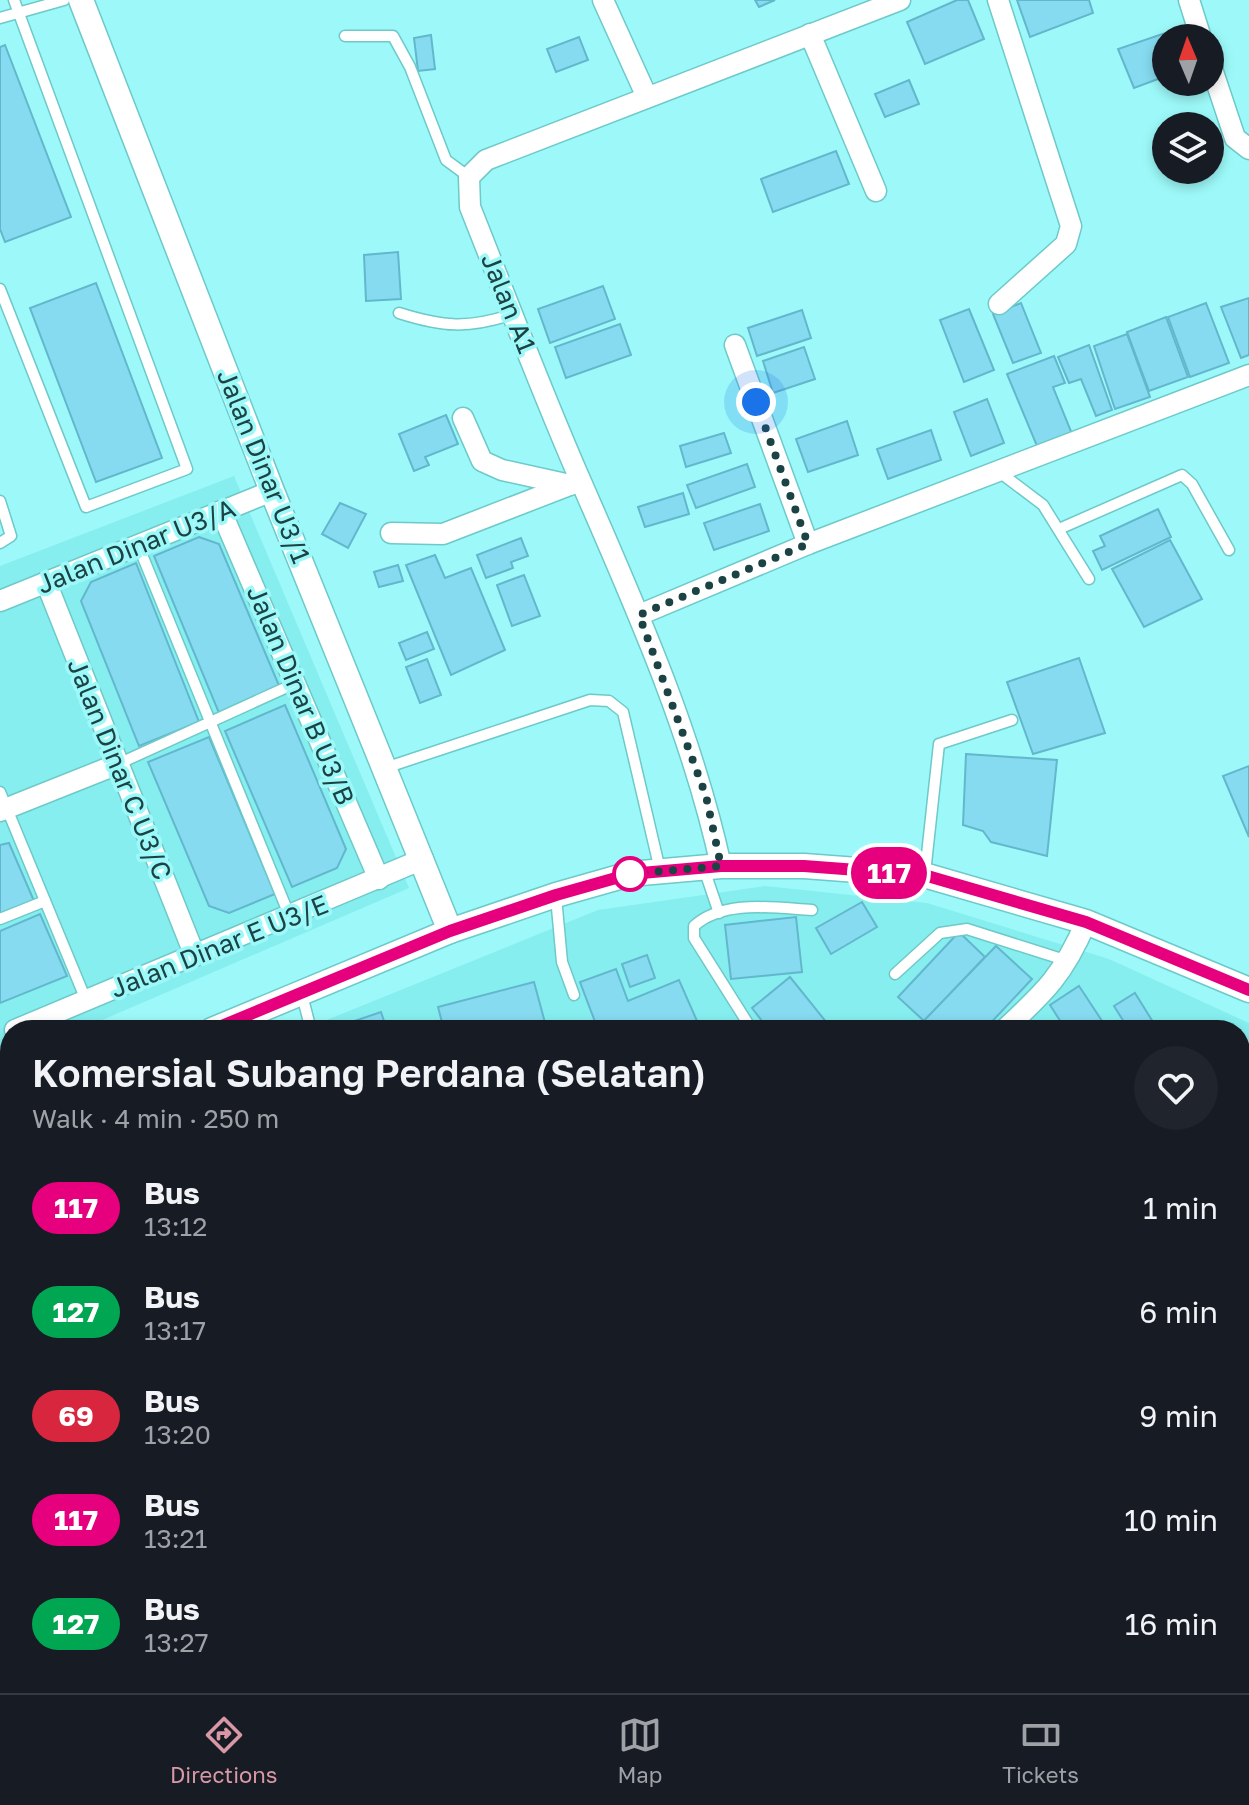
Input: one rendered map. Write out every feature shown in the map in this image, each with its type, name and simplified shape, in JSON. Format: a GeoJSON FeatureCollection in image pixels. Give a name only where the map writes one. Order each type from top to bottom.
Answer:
{"type":"FeatureCollection","features":[{"type":"Feature","properties":{"kind":"street","name":"Jalan Dinar U3/1"},"geometry":{"type":"LineString","coordinates":[[81,0],[272,491],[450,931]]}},
{"type":"Feature","properties":{"kind":"street"},"geometry":{"type":"LineString","coordinates":[[603,0],[647,97]]}},
{"type":"Feature","properties":{"kind":"street"},"geometry":{"type":"LineString","coordinates":[[469,177],[486,160],[900,0]]}},
{"type":"Feature","properties":{"kind":"street"},"geometry":{"type":"LineString","coordinates":[[998,0],[1071,226],[1066,244],[999,304]]}},
{"type":"Feature","properties":{"kind":"street"},"geometry":{"type":"LineString","coordinates":[[1189,0],[1197,24]]}},
{"type":"Feature","properties":{"kind":"street"},"geometry":{"type":"LineString","coordinates":[[810,34],[876,191]]}},
{"type":"Feature","properties":{"kind":"street"},"geometry":{"type":"LineString","coordinates":[[1221,96],[1235,138],[1249,149]]}},
{"type":"Feature","properties":{"kind":"street","name":"Jalan A1"},"geometry":{"type":"LineString","coordinates":[[469,177],[470,207],[575,483],[639,615],[706,796],[712,867]]}},
{"type":"Feature","properties":{"kind":"street"},"geometry":{"type":"LineString","coordinates":[[735,345],[808,544]]}},
{"type":"Feature","properties":{"kind":"street"},"geometry":{"type":"LineString","coordinates":[[639,615],[808,544],[1249,375]]}},
{"type":"Feature","properties":{"kind":"street"},"geometry":{"type":"LineString","coordinates":[[463,418],[482,461],[502,470],[575,483]]}},
{"type":"Feature","properties":{"kind":"street"},"geometry":{"type":"LineString","coordinates":[[391,533],[443,534],[575,483]]}},
{"type":"Feature","properties":{"kind":"street","name":"Jalan Dinar U3/A"},"geometry":{"type":"LineString","coordinates":[[0,601],[272,491]]}},
{"type":"Feature","properties":{"kind":"street","name":"Jalan Dinar B U3/B"},"geometry":{"type":"LineString","coordinates":[[221,511],[379,879]]}},
{"type":"Feature","properties":{"kind":"street","name":"Jalan Dinar C U3/C"},"geometry":{"type":"LineString","coordinates":[[46,582],[195,956]]}},
{"type":"Feature","properties":{"kind":"street"},"geometry":{"type":"LineString","coordinates":[[2,804],[118,764]]}},
{"type":"Feature","properties":{"kind":"street","name":"Jalan Dinar E U3/E"},"geometry":{"type":"LineString","coordinates":[[38,1020],[423,859]]}},
{"type":"Feature","properties":{"kind":"street"},"geometry":{"type":"LineString","coordinates":[[236,1020],[450,931],[556,895],[630,874],[712,867],[804,866],[924,875],[1086,922],[1249,990]]}},
{"type":"Feature","properties":{"kind":"street"},"geometry":{"type":"LineString","coordinates":[[1015,1020],[1049,989],[1069,961],[1086,922]]}},
{"type":"Feature","properties":{"kind":"lane"},"geometry":{"type":"LineString","coordinates":[[0,289],[86,507],[187,469],[14,0]]}},
{"type":"Feature","properties":{"kind":"lane"},"geometry":{"type":"LineString","coordinates":[[18,11],[27,0]]}},
{"type":"Feature","properties":{"kind":"lane"},"geometry":{"type":"LineString","coordinates":[[0,18],[64,0]]}},
{"type":"Feature","properties":{"kind":"lane"},"geometry":{"type":"LineString","coordinates":[[345,36],[393,36],[410,67],[446,160],[469,177]]}},
{"type":"Feature","properties":{"kind":"lane"},"geometry":{"type":"LineString","coordinates":[[399,313],[438,326],[469,325],[513,314]]}},
{"type":"Feature","properties":{"kind":"lane"},"geometry":{"type":"LineString","coordinates":[[998,471],[1033,495],[1059,529],[1089,579]]}},
{"type":"Feature","properties":{"kind":"lane"},"geometry":{"type":"LineString","coordinates":[[1059,529],[1182,475],[1192,484],[1229,550]]}},
{"type":"Feature","properties":{"kind":"lane"},"geometry":{"type":"LineString","coordinates":[[0,501],[11,529],[11,536],[0,543]]}},
{"type":"Feature","properties":{"kind":"lane"},"geometry":{"type":"LineString","coordinates":[[138,545],[290,917]]}},
{"type":"Feature","properties":{"kind":"lane"},"geometry":{"type":"LineString","coordinates":[[118,764],[296,683]]}},
{"type":"Feature","properties":{"kind":"lane"},"geometry":{"type":"LineString","coordinates":[[385,768],[590,700],[609,701],[623,712],[661,871]]}},
{"type":"Feature","properties":{"kind":"lane"},"geometry":{"type":"LineString","coordinates":[[924,875],[936,748],[945,740],[1012,720]]}},
{"type":"Feature","properties":{"kind":"lane"},"geometry":{"type":"LineString","coordinates":[[2,804],[86,1000]]}},
{"type":"Feature","properties":{"kind":"lane"},"geometry":{"type":"LineString","coordinates":[[712,867],[719,913]]}},
{"type":"Feature","properties":{"kind":"lane"},"geometry":{"type":"LineString","coordinates":[[556,895],[562,962],[574,995]]}},
{"type":"Feature","properties":{"kind":"lane"},"geometry":{"type":"LineString","coordinates":[[0,919],[45,901]]}},
{"type":"Feature","properties":{"kind":"lane"},"geometry":{"type":"LineString","coordinates":[[746,1020],[692,932],[699,922],[719,913],[762,908],[812,910]]}},
{"type":"Feature","properties":{"kind":"lane"},"geometry":{"type":"LineString","coordinates":[[895,974],[940,933],[967,929],[1069,961]]}},
{"type":"Feature","properties":{"kind":"lane"},"geometry":{"type":"LineString","coordinates":[[301,993],[308,1020]]}},
{"type":"Feature","properties":{"kind":"shaded area"},"geometry":{"type":"Polygon","coordinates":[[[234,476],[409,888],[102,1020],[0,1020],[0,566],[234,476]]]}},
{"type":"Feature","properties":{"kind":"shaded area"},"geometry":{"type":"Polygon","coordinates":[[[765,886],[927,903],[1109,959],[1242,1020],[327,1020],[598,910],[765,886]]]}},
{"type":"Feature","properties":{"kind":"building"},"geometry":{"type":"Polygon","coordinates":[[[755,0],[775,0],[759,7],[755,0]]]}},
{"type":"Feature","properties":{"kind":"building"},"geometry":{"type":"Polygon","coordinates":[[[957,0],[968,0],[984,39],[925,64],[907,22],[957,0]]]}},
{"type":"Feature","properties":{"kind":"building"},"geometry":{"type":"Polygon","coordinates":[[[1017,0],[1089,0],[1093,13],[1030,37],[1017,0]]]}},
{"type":"Feature","properties":{"kind":"building"},"geometry":{"type":"Polygon","coordinates":[[[431,35],[435,69],[418,71],[414,38],[431,35]]]}},
{"type":"Feature","properties":{"kind":"building"},"geometry":{"type":"Polygon","coordinates":[[[579,37],[588,60],[556,72],[547,49],[579,37]]]}},
{"type":"Feature","properties":{"kind":"building"},"geometry":{"type":"Polygon","coordinates":[[[1152,37],[1152,81],[1134,88],[1118,49],[1152,37]]]}},
{"type":"Feature","properties":{"kind":"building"},"geometry":{"type":"Polygon","coordinates":[[[5,45],[71,217],[5,242],[0,229],[0,47],[5,45]]]}},
{"type":"Feature","properties":{"kind":"building"},"geometry":{"type":"Polygon","coordinates":[[[909,80],[919,104],[885,117],[875,94],[909,80]]]}},
{"type":"Feature","properties":{"kind":"building"},"geometry":{"type":"Polygon","coordinates":[[[836,151],[849,184],[773,212],[761,179],[836,151]]]}},
{"type":"Feature","properties":{"kind":"building"},"geometry":{"type":"Polygon","coordinates":[[[398,252],[401,299],[366,301],[364,255],[398,252]]]}},
{"type":"Feature","properties":{"kind":"building"},"geometry":{"type":"Polygon","coordinates":[[[96,283],[162,458],[96,482],[30,308],[96,283]]]}},
{"type":"Feature","properties":{"kind":"building"},"geometry":{"type":"Polygon","coordinates":[[[603,286],[615,319],[550,343],[538,309],[603,286]]]}},
{"type":"Feature","properties":{"kind":"building"},"geometry":{"type":"Polygon","coordinates":[[[1249,298],[1249,355],[1241,358],[1221,307],[1249,298]]]}},
{"type":"Feature","properties":{"kind":"building"},"geometry":{"type":"Polygon","coordinates":[[[1021,303],[1041,353],[1013,363],[993,314],[1021,303]]]}},
{"type":"Feature","properties":{"kind":"building"},"geometry":{"type":"Polygon","coordinates":[[[1206,303],[1229,363],[1190,377],[1168,317],[1206,303]]]}},
{"type":"Feature","properties":{"kind":"building"},"geometry":{"type":"Polygon","coordinates":[[[969,309],[994,370],[964,382],[940,320],[969,309]]]}},
{"type":"Feature","properties":{"kind":"building"},"geometry":{"type":"Polygon","coordinates":[[[802,310],[811,338],[757,356],[748,328],[802,310]]]}},
{"type":"Feature","properties":{"kind":"building"},"geometry":{"type":"Polygon","coordinates":[[[1166,317],[1188,377],[1149,391],[1127,332],[1166,317]]]}},
{"type":"Feature","properties":{"kind":"building"},"geometry":{"type":"Polygon","coordinates":[[[620,324],[631,355],[566,378],[555,347],[620,324]]]}},
{"type":"Feature","properties":{"kind":"building"},"geometry":{"type":"Polygon","coordinates":[[[1127,334],[1150,397],[1115,409],[1094,346],[1127,334]]]}},
{"type":"Feature","properties":{"kind":"building"},"geometry":{"type":"Polygon","coordinates":[[[1089,345],[1112,410],[1096,416],[1081,379],[1069,383],[1058,357],[1089,345]]]}},
{"type":"Feature","properties":{"kind":"building"},"geometry":{"type":"Polygon","coordinates":[[[804,347],[815,379],[773,393],[763,361],[804,347]]]}},
{"type":"Feature","properties":{"kind":"building"},"geometry":{"type":"Polygon","coordinates":[[[1054,356],[1065,383],[1053,387],[1072,434],[1037,446],[1007,374],[1054,356]]]}},
{"type":"Feature","properties":{"kind":"building"},"geometry":{"type":"Polygon","coordinates":[[[987,399],[1004,443],[971,456],[954,412],[987,399]]]}},
{"type":"Feature","properties":{"kind":"building"},"geometry":{"type":"Polygon","coordinates":[[[446,415],[458,444],[425,457],[429,465],[414,471],[399,434],[446,415]]]}},
{"type":"Feature","properties":{"kind":"building"},"geometry":{"type":"Polygon","coordinates":[[[847,421],[858,455],[808,472],[796,439],[847,421]]]}},
{"type":"Feature","properties":{"kind":"building"},"geometry":{"type":"Polygon","coordinates":[[[931,430],[941,460],[888,479],[877,449],[931,430]]]}},
{"type":"Feature","properties":{"kind":"building"},"geometry":{"type":"Polygon","coordinates":[[[724,433],[731,453],[686,467],[680,446],[724,433]]]}},
{"type":"Feature","properties":{"kind":"building"},"geometry":{"type":"Polygon","coordinates":[[[747,464],[755,487],[696,508],[687,485],[747,464]]]}},
{"type":"Feature","properties":{"kind":"building"},"geometry":{"type":"Polygon","coordinates":[[[683,493],[689,514],[645,527],[638,507],[683,493]]]}},
{"type":"Feature","properties":{"kind":"building"},"geometry":{"type":"Polygon","coordinates":[[[340,503],[366,514],[348,548],[322,534],[340,503]]]}},
{"type":"Feature","properties":{"kind":"building"},"geometry":{"type":"Polygon","coordinates":[[[760,504],[769,531],[714,550],[704,523],[760,504]]]}},
{"type":"Feature","properties":{"kind":"building"},"geometry":{"type":"Polygon","coordinates":[[[1158,509],[1171,537],[1102,570],[1093,551],[1105,546],[1100,536],[1158,509]]]}},
{"type":"Feature","properties":{"kind":"building"},"geometry":{"type":"Polygon","coordinates":[[[199,537],[219,544],[280,688],[219,713],[154,556],[199,537]]]}},
{"type":"Feature","properties":{"kind":"building"},"geometry":{"type":"Polygon","coordinates":[[[521,538],[528,556],[511,562],[513,568],[486,578],[477,555],[521,538]]]}},
{"type":"Feature","properties":{"kind":"building"},"geometry":{"type":"Polygon","coordinates":[[[1170,540],[1202,599],[1144,627],[1112,569],[1170,540]]]}},
{"type":"Feature","properties":{"kind":"building"},"geometry":{"type":"Polygon","coordinates":[[[435,555],[445,578],[471,568],[505,650],[451,675],[406,565],[435,555]]]}},
{"type":"Feature","properties":{"kind":"building"},"geometry":{"type":"Polygon","coordinates":[[[136,563],[199,722],[139,746],[81,601],[91,582],[136,563]]]}},
{"type":"Feature","properties":{"kind":"building"},"geometry":{"type":"Polygon","coordinates":[[[398,565],[403,581],[379,587],[374,572],[398,565]]]}},
{"type":"Feature","properties":{"kind":"building"},"geometry":{"type":"Polygon","coordinates":[[[524,575],[540,616],[512,626],[497,585],[524,575]]]}},
{"type":"Feature","properties":{"kind":"building"},"geometry":{"type":"Polygon","coordinates":[[[427,632],[434,649],[406,660],[399,643],[427,632]]]}},
{"type":"Feature","properties":{"kind":"building"},"geometry":{"type":"Polygon","coordinates":[[[1079,658],[1105,733],[1033,754],[1007,682],[1079,658]]]}},
{"type":"Feature","properties":{"kind":"building"},"geometry":{"type":"Polygon","coordinates":[[[427,659],[441,695],[420,703],[406,667],[427,659]]]}},
{"type":"Feature","properties":{"kind":"building"},"geometry":{"type":"Polygon","coordinates":[[[285,705],[346,849],[337,868],[292,887],[225,731],[285,705]]]}},
{"type":"Feature","properties":{"kind":"building"},"geometry":{"type":"Polygon","coordinates":[[[209,737],[275,894],[229,913],[209,906],[148,762],[209,737]]]}},
{"type":"Feature","properties":{"kind":"building"},"geometry":{"type":"Polygon","coordinates":[[[966,754],[1057,760],[1047,856],[991,842],[983,831],[963,825],[966,754]]]}},
{"type":"Feature","properties":{"kind":"building"},"geometry":{"type":"Polygon","coordinates":[[[1249,766],[1249,837],[1223,776],[1249,766]]]}},
{"type":"Feature","properties":{"kind":"building"},"geometry":{"type":"Polygon","coordinates":[[[9,843],[34,901],[0,915],[0,845],[9,843]]]}},
{"type":"Feature","properties":{"kind":"building"},"geometry":{"type":"Polygon","coordinates":[[[862,902],[877,927],[831,954],[816,928],[862,902]]]}},
{"type":"Feature","properties":{"kind":"building"},"geometry":{"type":"Polygon","coordinates":[[[40,914],[67,976],[0,1003],[0,931],[40,914]]]}},
{"type":"Feature","properties":{"kind":"building"},"geometry":{"type":"Polygon","coordinates":[[[796,917],[802,972],[731,979],[725,925],[796,917]]]}},
{"type":"Feature","properties":{"kind":"building"},"geometry":{"type":"Polygon","coordinates":[[[959,932],[985,957],[925,1020],[898,997],[959,932]]]}},
{"type":"Feature","properties":{"kind":"building"},"geometry":{"type":"Polygon","coordinates":[[[996,946],[1032,979],[993,1020],[925,1020],[996,946]]]}},
{"type":"Feature","properties":{"kind":"building"},"geometry":{"type":"Polygon","coordinates":[[[647,955],[655,978],[630,987],[622,964],[647,955]]]}},
{"type":"Feature","properties":{"kind":"building"},"geometry":{"type":"Polygon","coordinates":[[[616,969],[628,1001],[679,980],[697,1020],[594,1020],[580,982],[616,969]]]}},
{"type":"Feature","properties":{"kind":"building"},"geometry":{"type":"Polygon","coordinates":[[[790,977],[825,1020],[761,1020],[752,1008],[790,977]]]}},
{"type":"Feature","properties":{"kind":"building"},"geometry":{"type":"Polygon","coordinates":[[[534,982],[544,1020],[441,1020],[438,1007],[534,982]]]}},
{"type":"Feature","properties":{"kind":"building"},"geometry":{"type":"Polygon","coordinates":[[[1079,986],[1101,1020],[1060,1020],[1050,1005],[1079,986]]]}},
{"type":"Feature","properties":{"kind":"building"},"geometry":{"type":"Polygon","coordinates":[[[1135,993],[1152,1020],[1123,1020],[1114,1006],[1135,993]]]}},
{"type":"Feature","properties":{"kind":"building"},"geometry":{"type":"Polygon","coordinates":[[[381,1012],[384,1020],[357,1020],[381,1012]]]}},
{"type":"Feature","properties":{"kind":"bus line","name":"117"},"geometry":{"type":"LineString","coordinates":[[236,1020],[450,931],[556,895],[630,874],[721,866],[804,866],[924,875],[1086,922],[1249,990]]}},
{"type":"Feature","properties":{"kind":"route"},"geometry":{"type":"LineString","coordinates":[[630,874],[721,866],[706,796],[639,615],[808,544],[756,402]]}}]}
